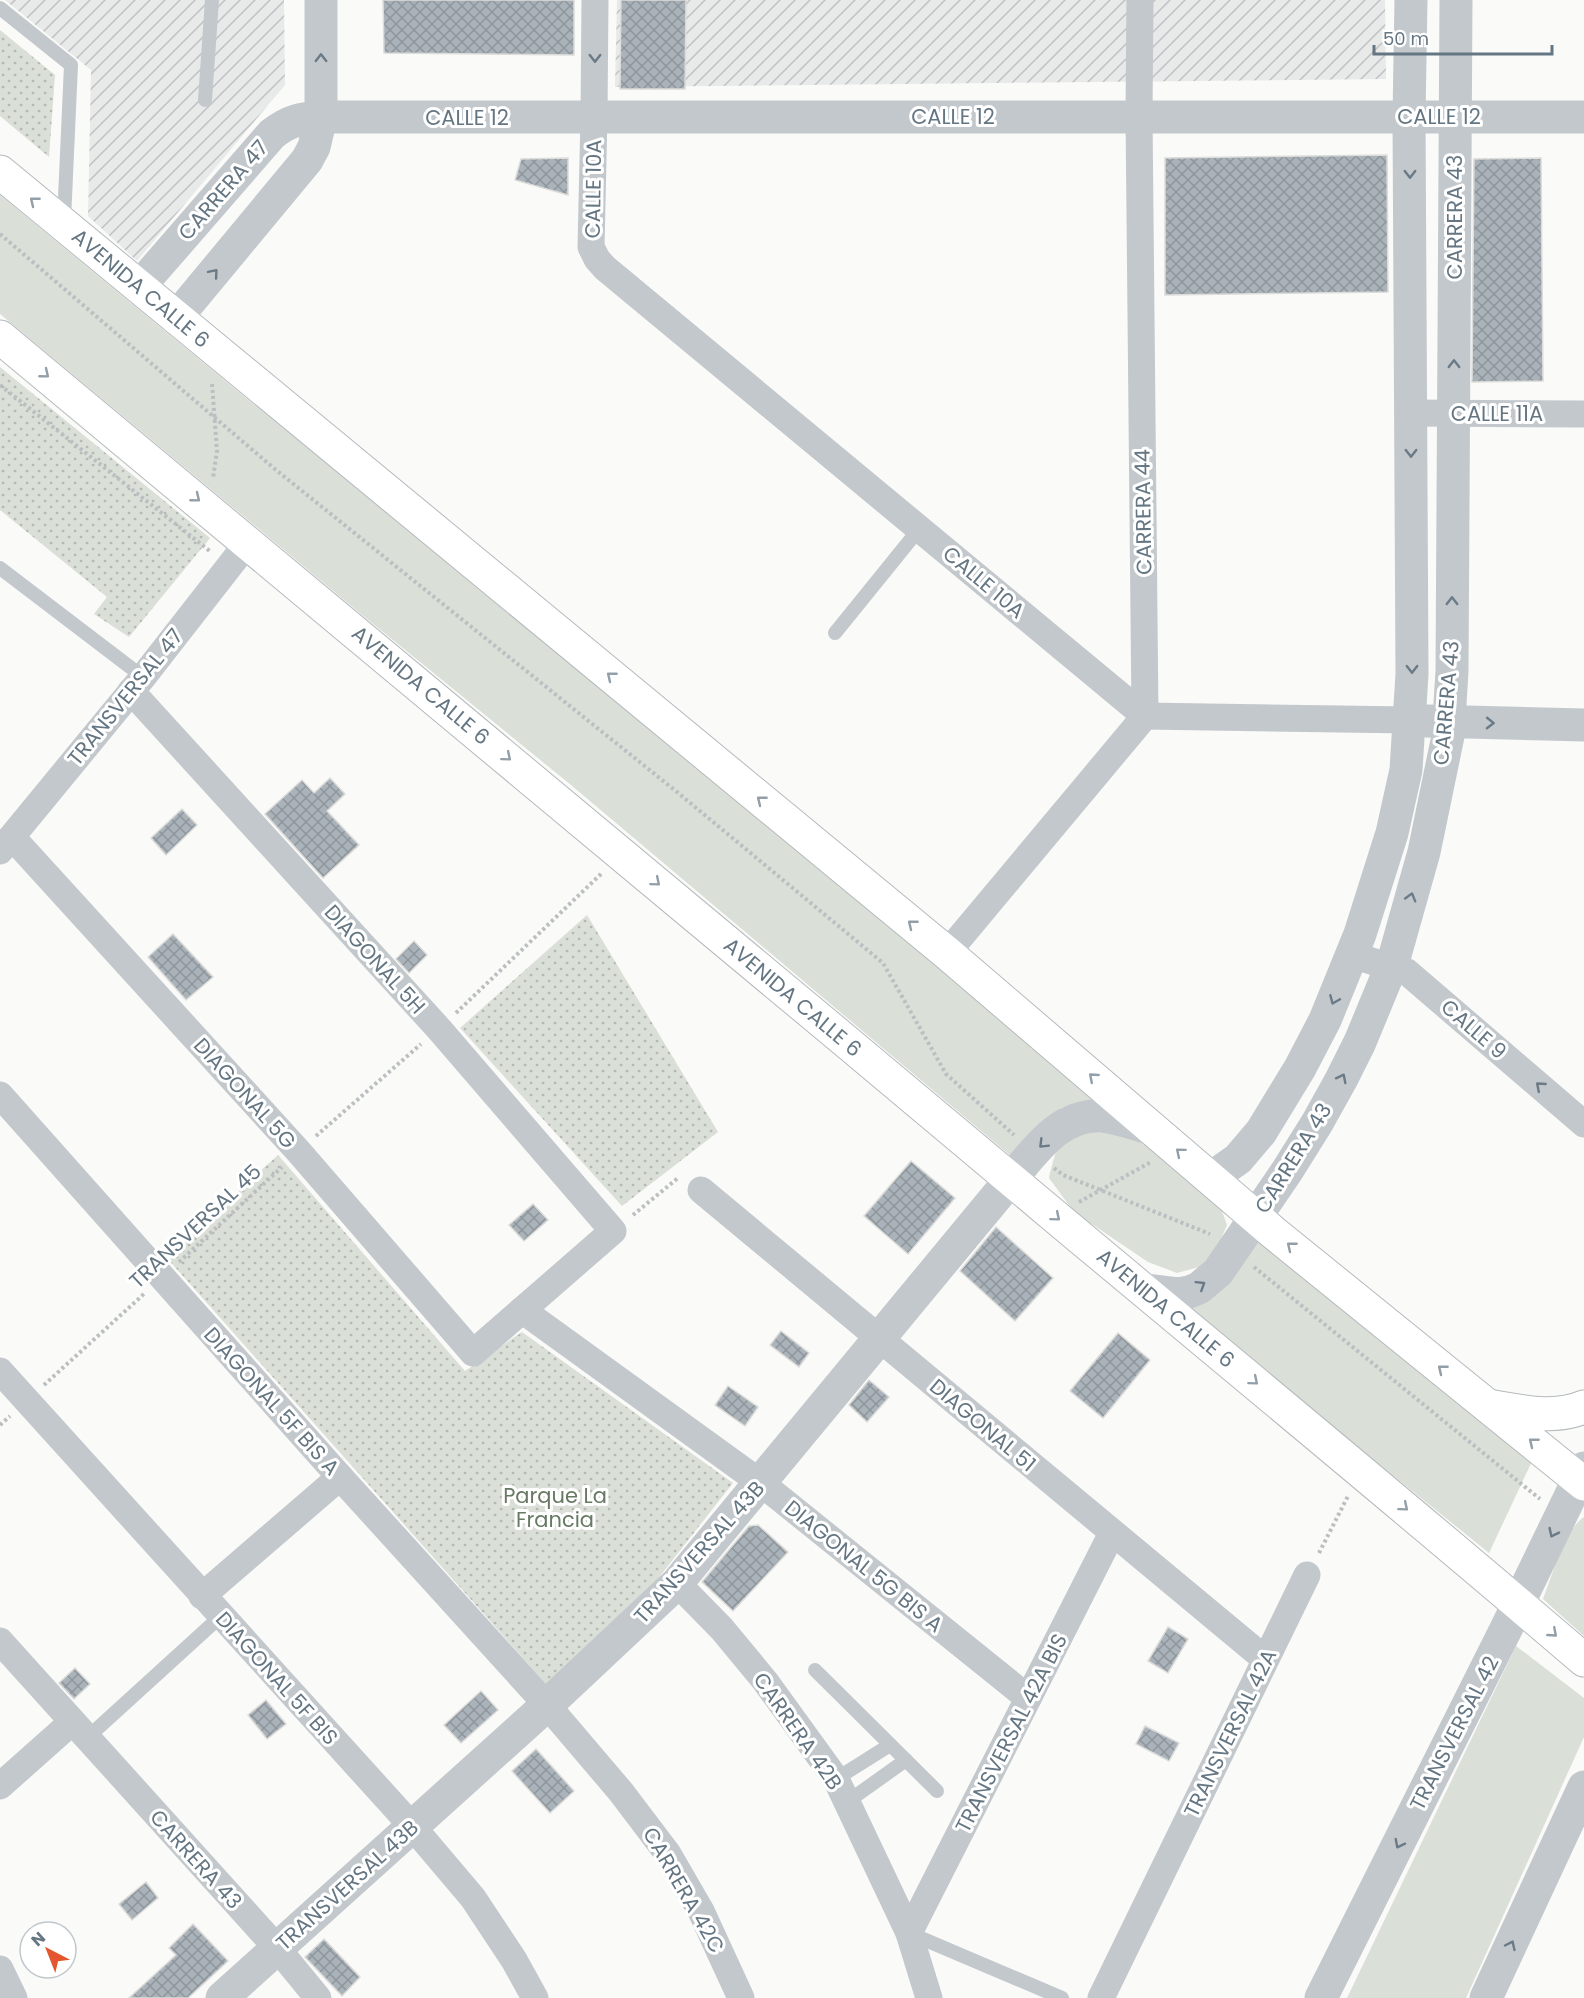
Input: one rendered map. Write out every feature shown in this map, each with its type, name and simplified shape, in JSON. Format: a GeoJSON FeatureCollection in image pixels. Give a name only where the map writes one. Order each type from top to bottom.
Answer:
{"type":"FeatureCollection","features":[{"type":"Feature","properties":{"kind":"main road","name":"AVENIDA CALLE 6"},"geometry":{"type":"LineString","coordinates":[[0,172],[947,953],[1256,1217],[1488,1406],[1582,1477]]}},
{"type":"Feature","properties":{"kind":"main road","name":"AVENIDA CALLE 6"},"geometry":{"type":"LineString","coordinates":[[0,337],[249,541],[1584,1660]]}},
{"type":"Feature","properties":{"kind":"main road"},"geometry":{"type":"LineString","coordinates":[[1488,1406],[1547,1414],[1561,1414],[1584,1407]]}},
{"type":"Feature","properties":{"kind":"street","name":"CARRERA 47"},"geometry":{"type":"LineString","coordinates":[[176,318],[307,160],[314,147],[321,117],[321,0]]}},
{"type":"Feature","properties":{"kind":"street","name":"CALLE 10A"},"geometry":{"type":"LineString","coordinates":[[595,0],[591,247],[597,259],[1145,716]]}},
{"type":"Feature","properties":{"kind":"street","name":"CARRERA 44"},"geometry":{"type":"LineString","coordinates":[[1140,0],[1139,116],[1145,716]]}},
{"type":"Feature","properties":{"kind":"street","name":"CARRERA 43"},"geometry":{"type":"LineString","coordinates":[[1211,1178],[1238,1160],[1267,1122],[1325,1020],[1352,955],[1392,833],[1406,770],[1412,674],[1409,116],[1411,0]]}},
{"type":"Feature","properties":{"kind":"street","name":"CARRERA 43"},"geometry":{"type":"LineString","coordinates":[[1145,1290],[1178,1294],[1188,1292],[1199,1288],[1218,1272],[1317,1123],[1360,1042],[1391,967],[1424,852],[1448,736],[1452,671],[1456,0]]}},
{"type":"Feature","properties":{"kind":"street","name":"CARRERA 47"},"geometry":{"type":"LineString","coordinates":[[139,287],[272,134],[284,124],[296,119],[321,117]]}},
{"type":"Feature","properties":{"kind":"street","name":"CALLE 12"},"geometry":{"type":"LineString","coordinates":[[321,117],[1584,117]]}},
{"type":"Feature","properties":{"kind":"street","name":"CALLE 11A"},"geometry":{"type":"LineString","coordinates":[[1410,413],[1584,414]]}},
{"type":"Feature","properties":{"kind":"street","name":"TRANSVERSAL 47"},"geometry":{"type":"LineString","coordinates":[[6,844],[137,684],[249,541]]}},
{"type":"Feature","properties":{"kind":"street","name":"DIAGONAL 5H"},"geometry":{"type":"LineString","coordinates":[[137,684],[613,1231]]}},
{"type":"Feature","properties":{"kind":"street"},"geometry":{"type":"LineString","coordinates":[[947,953],[1145,716],[1584,725]]}},
{"type":"Feature","properties":{"kind":"street","name":"DIAGONAL 5G"},"geometry":{"type":"LineString","coordinates":[[6,844],[299,1152],[473,1353],[522,1310]]}},
{"type":"Feature","properties":{"kind":"street","name":"CALLE 9"},"geometry":{"type":"LineString","coordinates":[[1352,955],[1407,972],[1584,1124]]}},
{"type":"Feature","properties":{"kind":"street","name":"DIAGONAL 5F BIS A"},"geometry":{"type":"LineString","coordinates":[[0,1095],[340,1477],[547,1705]]}},
{"type":"Feature","properties":{"kind":"street","name":"TRANSVERSAL 43B"},"geometry":{"type":"LineString","coordinates":[[222,1998],[547,1705],[677,1584],[1011,1179],[1062,1125],[1088,1116],[1105,1116],[1164,1138]]}},
{"type":"Feature","properties":{"kind":"street","name":"DIAGONAL 51"},"geometry":{"type":"LineString","coordinates":[[701,1190],[1265,1659]]}},
{"type":"Feature","properties":{"kind":"street"},"geometry":{"type":"LineString","coordinates":[[522,1310],[613,1231]]}},
{"type":"Feature","properties":{"kind":"street","name":"DIAGONAL 5G BIS A"},"geometry":{"type":"LineString","coordinates":[[522,1310],[761,1483],[1028,1698]]}},
{"type":"Feature","properties":{"kind":"street","name":"DIAGONAL 5F BIS"},"geometry":{"type":"LineString","coordinates":[[0,1371],[412,1826],[473,1898],[536,1998]]}},
{"type":"Feature","properties":{"kind":"street"},"geometry":{"type":"LineString","coordinates":[[202,1596],[340,1477]]}},
{"type":"Feature","properties":{"kind":"street","name":"TRANSVERSAL 42"},"geometry":{"type":"LineString","coordinates":[[1321,1998],[1582,1477]]}},
{"type":"Feature","properties":{"kind":"street","name":"TRANSVERSAL 42A BIS"},"geometry":{"type":"LineString","coordinates":[[909,1933],[1112,1533]]}},
{"type":"Feature","properties":{"kind":"street","name":"TRANSVERSAL 42A"},"geometry":{"type":"LineString","coordinates":[[1101,1998],[1307,1575]]}},
{"type":"Feature","properties":{"kind":"street","name":"CARRERA 42B"},"geometry":{"type":"LineString","coordinates":[[677,1584],[722,1629],[765,1681],[842,1791],[909,1933],[929,1998]]}},
{"type":"Feature","properties":{"kind":"street","name":"CARRERA 43"},"geometry":{"type":"LineString","coordinates":[[0,1641],[277,1948],[318,1998]]}},
{"type":"Feature","properties":{"kind":"street","name":"CARRERA 42C"},"geometry":{"type":"LineString","coordinates":[[547,1705],[621,1792],[668,1854],[700,1911],[741,1998]]}},
{"type":"Feature","properties":{"kind":"street"},"geometry":{"type":"LineString","coordinates":[[0,1786],[80,1730]]}},
{"type":"Feature","properties":{"kind":"street"},"geometry":{"type":"LineString","coordinates":[[1486,1998],[1584,1787]]}},
{"type":"Feature","properties":{"kind":"street"},"geometry":{"type":"LineString","coordinates":[[0,1969],[14,1998]]}},
{"type":"Feature","properties":{"kind":"lane"},"geometry":{"type":"LineString","coordinates":[[205,100],[212,0]]}},
{"type":"Feature","properties":{"kind":"lane"},"geometry":{"type":"LineString","coordinates":[[0,8],[71,65],[64,225]]}},
{"type":"Feature","properties":{"kind":"lane"},"geometry":{"type":"LineString","coordinates":[[835,633],[920,528]]}},
{"type":"Feature","properties":{"kind":"lane"},"geometry":{"type":"LineString","coordinates":[[0,568],[137,684]]}},
{"type":"Feature","properties":{"kind":"lane"},"geometry":{"type":"LineString","coordinates":[[80,1730],[221,1616]]}},
{"type":"Feature","properties":{"kind":"lane"},"geometry":{"type":"LineString","coordinates":[[815,1670],[937,1791]]}},
{"type":"Feature","properties":{"kind":"lane"},"geometry":{"type":"LineString","coordinates":[[842,1791],[890,1745]]}},
{"type":"Feature","properties":{"kind":"lane"},"geometry":{"type":"LineString","coordinates":[[842,1791],[906,1760]]}},
{"type":"Feature","properties":{"kind":"lane"},"geometry":{"type":"LineString","coordinates":[[909,1933],[1062,1998]]}},
{"type":"Feature","properties":{"kind":"path"},"geometry":{"type":"LineString","coordinates":[[0,234],[276,470],[677,792],[883,963],[946,1074],[1018,1139]]}},
{"type":"Feature","properties":{"kind":"path"},"geometry":{"type":"LineString","coordinates":[[207,343],[217,451],[209,508]]}},
{"type":"Feature","properties":{"kind":"path"},"geometry":{"type":"LineString","coordinates":[[0,385],[229,566]]}},
{"type":"Feature","properties":{"kind":"path","name":"TRANSVERSAL 45"},"geometry":{"type":"LineString","coordinates":[[27,1401],[299,1152],[439,1029],[622,854]]}},
{"type":"Feature","properties":{"kind":"path"},"geometry":{"type":"LineString","coordinates":[[1055,1216],[1100,1190],[1164,1138]]}},
{"type":"Feature","properties":{"kind":"path"},"geometry":{"type":"LineString","coordinates":[[613,1231],[685,1173],[701,1190]]}},
{"type":"Feature","properties":{"kind":"path"},"geometry":{"type":"LineString","coordinates":[[1063,1175],[1214,1235]]}},
{"type":"Feature","properties":{"kind":"path"},"geometry":{"type":"LineString","coordinates":[[1249,1263],[1535,1495]]}},
{"type":"Feature","properties":{"kind":"path"},"geometry":{"type":"LineString","coordinates":[[1307,1575],[1361,1471]]}},
{"type":"Feature","properties":{"kind":"shaded area"},"geometry":{"type":"Polygon","coordinates":[[[5,0],[284,0],[285,85],[137,261],[88,216],[91,70],[5,0]]]}},
{"type":"Feature","properties":{"kind":"shaded area"},"geometry":{"type":"Polygon","coordinates":[[[617,0],[1385,0],[1386,79],[615,87],[617,0]]]}},
{"type":"Feature","properties":{"kind":"green space"},"geometry":{"type":"Polygon","coordinates":[[[0,30],[55,75],[49,157],[0,116],[0,30]]]}},
{"type":"Feature","properties":{"kind":"green space"},"geometry":{"type":"Polygon","coordinates":[[[0,195],[807,855],[1095,1100],[1077,1102],[1061,1108],[1012,1157],[571,785],[0,314],[0,195]]]}},
{"type":"Feature","properties":{"kind":"green space"},"geometry":{"type":"Polygon","coordinates":[[[0,367],[210,538],[129,637],[94,614],[107,597],[0,510],[0,367]]]}},
{"type":"Feature","properties":{"kind":"green space"},"geometry":{"type":"Polygon","coordinates":[[[587,915],[718,1132],[622,1206],[460,1028],[587,915]]]}},
{"type":"Feature","properties":{"kind":"green space"},"geometry":{"type":"Polygon","coordinates":[[[1096,1124],[1125,1133],[1146,1145],[1219,1203],[1227,1225],[1215,1253],[1199,1267],[1177,1273],[1148,1262],[1074,1212],[1049,1178],[1055,1155],[1062,1141],[1096,1124]]]}},
{"type":"Feature","properties":{"kind":"green space","name":"Parque La Francia"},"geometry":{"type":"Polygon","coordinates":[[[278,1155],[465,1371],[522,1332],[733,1483],[653,1585],[546,1684],[166,1257],[278,1155]]]}},
{"type":"Feature","properties":{"kind":"green space"},"geometry":{"type":"Polygon","coordinates":[[[1259,1239],[1534,1457],[1489,1553],[1180,1303],[1259,1239]]]}},
{"type":"Feature","properties":{"kind":"green space"},"geometry":{"type":"Polygon","coordinates":[[[1584,1517],[1584,1636],[1543,1599],[1570,1532],[1584,1517]]]}},
{"type":"Feature","properties":{"kind":"green space"},"geometry":{"type":"Polygon","coordinates":[[[1516,1646],[1584,1698],[1584,1737],[1466,1998],[1347,1998],[1516,1646]]]}},
{"type":"Feature","properties":{"kind":"building"},"geometry":{"type":"Polygon","coordinates":[[[383,0],[574,0],[574,55],[384,53],[383,0]]]}},
{"type":"Feature","properties":{"kind":"building"},"geometry":{"type":"Polygon","coordinates":[[[621,0],[686,0],[685,89],[620,89],[621,0]]]}},
{"type":"Feature","properties":{"kind":"building"},"geometry":{"type":"Polygon","coordinates":[[[1387,155],[1388,292],[1165,295],[1165,158],[1387,155]]]}},
{"type":"Feature","properties":{"kind":"building"},"geometry":{"type":"Polygon","coordinates":[[[568,158],[568,195],[515,180],[521,159],[568,158]]]}},
{"type":"Feature","properties":{"kind":"building"},"geometry":{"type":"Polygon","coordinates":[[[1541,158],[1543,381],[1472,382],[1474,159],[1541,158]]]}},
{"type":"Feature","properties":{"kind":"building"},"geometry":{"type":"Polygon","coordinates":[[[330,778],[345,794],[327,811],[359,845],[323,878],[265,814],[302,780],[314,793],[330,778]]]}},
{"type":"Feature","properties":{"kind":"building"},"geometry":{"type":"Polygon","coordinates":[[[182,809],[197,825],[166,855],[151,838],[182,809]]]}},
{"type":"Feature","properties":{"kind":"building"},"geometry":{"type":"Polygon","coordinates":[[[173,934],[213,977],[186,1000],[148,957],[173,934]]]}},
{"type":"Feature","properties":{"kind":"building"},"geometry":{"type":"Polygon","coordinates":[[[414,941],[427,955],[409,973],[396,959],[414,941]]]}},
{"type":"Feature","properties":{"kind":"building"},"geometry":{"type":"Polygon","coordinates":[[[911,1161],[955,1198],[908,1254],[864,1216],[911,1161]]]}},
{"type":"Feature","properties":{"kind":"building"},"geometry":{"type":"Polygon","coordinates":[[[533,1204],[548,1220],[524,1241],[509,1225],[533,1204]]]}},
{"type":"Feature","properties":{"kind":"building"},"geometry":{"type":"Polygon","coordinates":[[[996,1227],[1053,1278],[1015,1321],[960,1271],[996,1227]]]}},
{"type":"Feature","properties":{"kind":"building"},"geometry":{"type":"Polygon","coordinates":[[[781,1331],[809,1353],[799,1367],[770,1345],[781,1331]]]}},
{"type":"Feature","properties":{"kind":"building"},"geometry":{"type":"Polygon","coordinates":[[[1118,1333],[1150,1360],[1103,1418],[1070,1391],[1118,1333]]]}},
{"type":"Feature","properties":{"kind":"building"},"geometry":{"type":"Polygon","coordinates":[[[869,1380],[889,1397],[867,1422],[849,1405],[869,1380]]]}},
{"type":"Feature","properties":{"kind":"building"},"geometry":{"type":"Polygon","coordinates":[[[728,1386],[758,1407],[745,1426],[715,1405],[728,1386]]]}},
{"type":"Feature","properties":{"kind":"building"},"geometry":{"type":"Polygon","coordinates":[[[758,1525],[788,1552],[733,1611],[702,1582],[749,1526],[758,1525]]]}},
{"type":"Feature","properties":{"kind":"building"},"geometry":{"type":"Polygon","coordinates":[[[1168,1627],[1188,1639],[1168,1673],[1148,1661],[1168,1627]]]}},
{"type":"Feature","properties":{"kind":"building"},"geometry":{"type":"Polygon","coordinates":[[[75,1668],[90,1684],[74,1699],[59,1683],[75,1668]]]}},
{"type":"Feature","properties":{"kind":"building"},"geometry":{"type":"Polygon","coordinates":[[[481,1691],[498,1710],[461,1743],[444,1725],[481,1691]]]}},
{"type":"Feature","properties":{"kind":"building"},"geometry":{"type":"Polygon","coordinates":[[[266,1700],[286,1724],[267,1739],[248,1715],[266,1700]]]}},
{"type":"Feature","properties":{"kind":"building"},"geometry":{"type":"Polygon","coordinates":[[[1145,1726],[1179,1743],[1169,1761],[1136,1744],[1145,1726]]]}},
{"type":"Feature","properties":{"kind":"building"},"geometry":{"type":"Polygon","coordinates":[[[536,1749],[574,1791],[550,1813],[512,1771],[536,1749]]]}},
{"type":"Feature","properties":{"kind":"building"},"geometry":{"type":"Polygon","coordinates":[[[146,1882],[158,1898],[132,1920],[119,1904],[146,1882]]]}},
{"type":"Feature","properties":{"kind":"building"},"geometry":{"type":"Polygon","coordinates":[[[193,1924],[228,1961],[188,1998],[129,1998],[176,1955],[169,1948],[193,1924]]]}},
{"type":"Feature","properties":{"kind":"building"},"geometry":{"type":"Polygon","coordinates":[[[324,1939],[360,1977],[342,1996],[305,1957],[324,1939]]]}}]}
